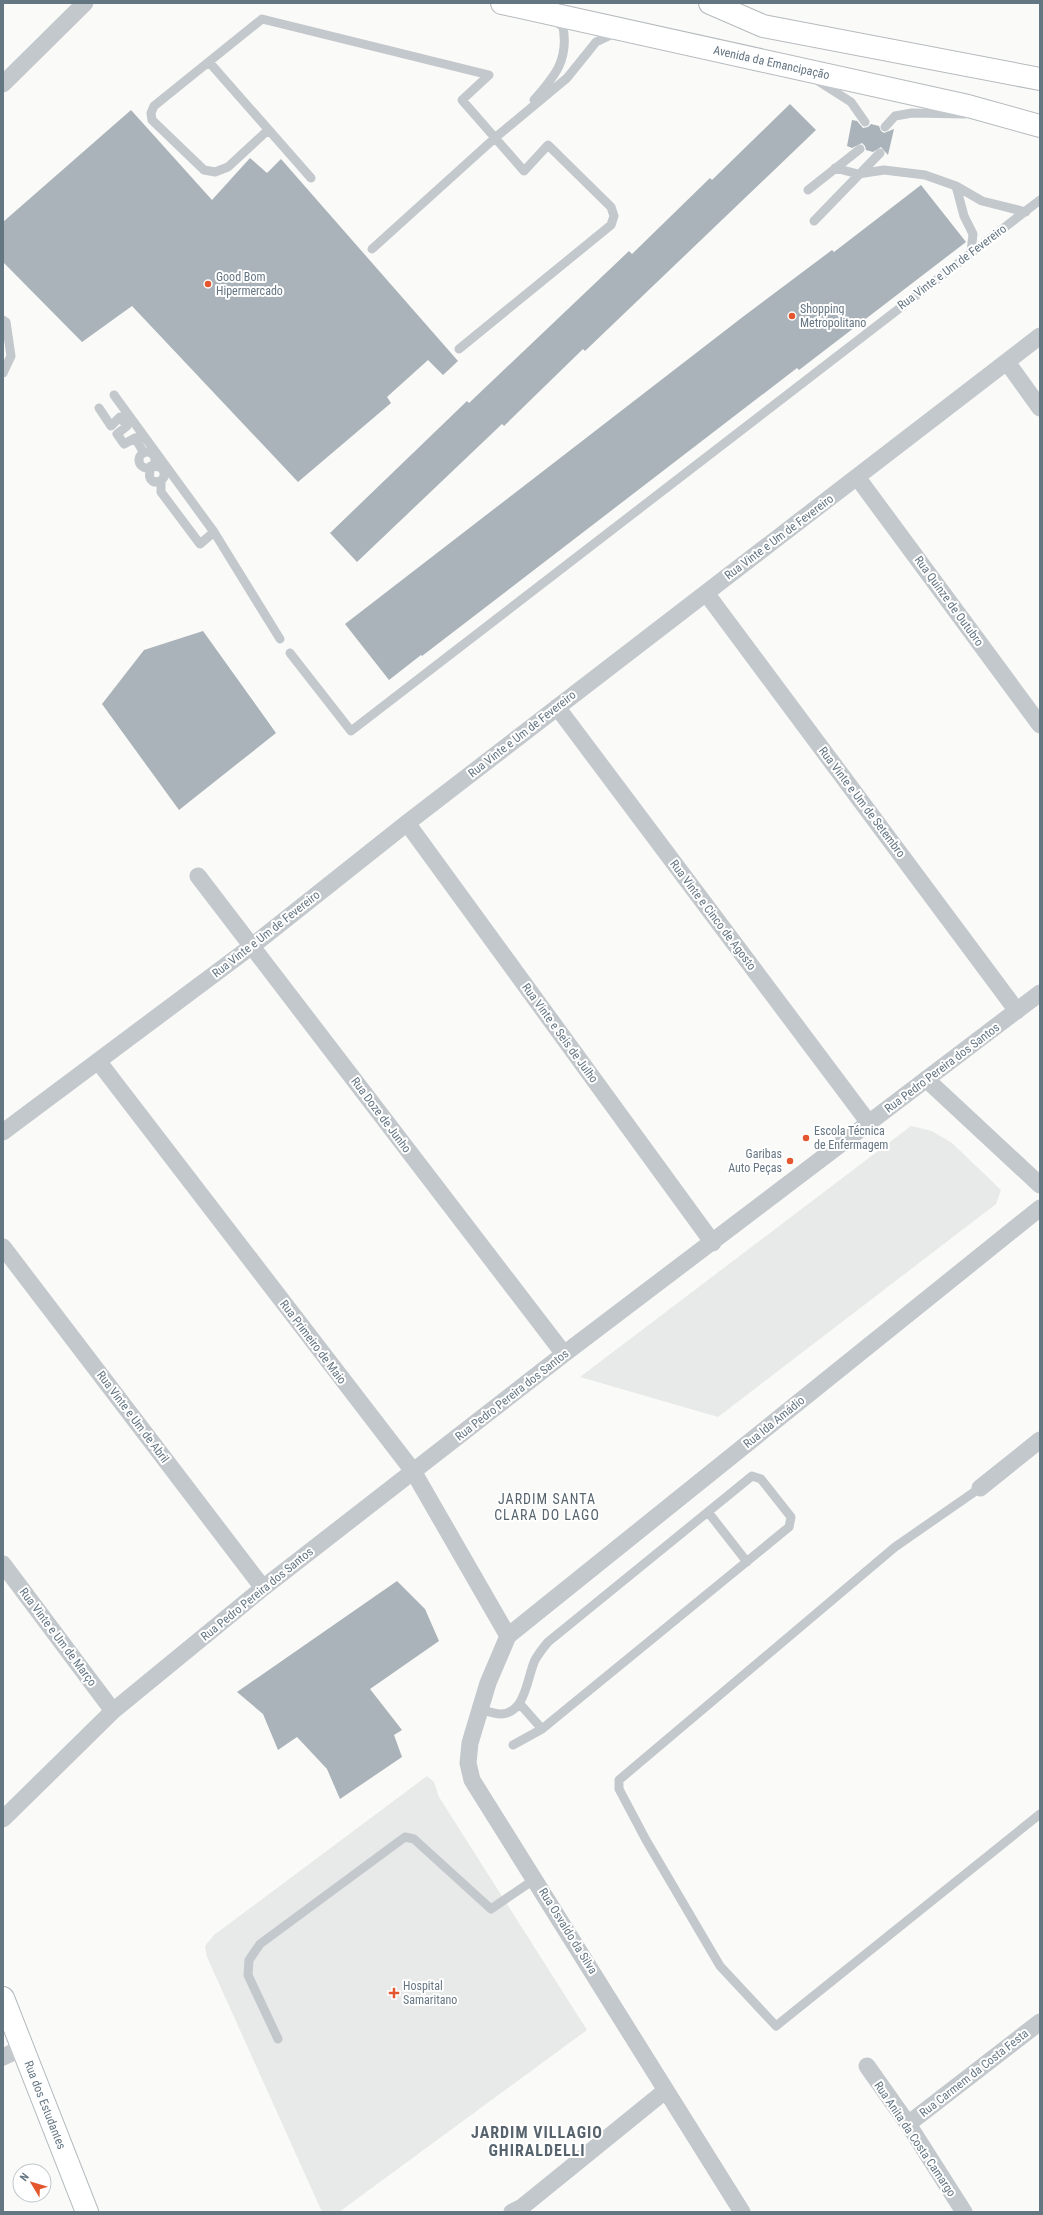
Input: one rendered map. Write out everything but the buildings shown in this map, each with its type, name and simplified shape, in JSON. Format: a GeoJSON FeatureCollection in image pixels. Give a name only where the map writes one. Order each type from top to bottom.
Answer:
{"type":"FeatureCollection","features":[{"type":"Feature","properties":{"kind":"main road","name":"Avenida da Emancipação"},"geometry":{"type":"LineString","coordinates":[[502,3],[768,61],[1009,116],[1040,126]]}},
{"type":"Feature","properties":{"kind":"main road"},"geometry":{"type":"LineString","coordinates":[[710,3],[763,26],[1040,79]]}},
{"type":"Feature","properties":{"kind":"main road","name":"Rua dos Estudantes"},"geometry":{"type":"LineString","coordinates":[[3,1998],[24,2047],[87,2212]]}},
{"type":"Feature","properties":{"kind":"street"},"geometry":{"type":"LineString","coordinates":[[3,83],[85,3]]}},
{"type":"Feature","properties":{"kind":"street","name":"Rua Vinte e Um de Fevereiro"},"geometry":{"type":"LineString","coordinates":[[3,1132],[252,946],[407,823],[1040,336]]}},
{"type":"Feature","properties":{"kind":"street"},"geometry":{"type":"LineString","coordinates":[[1007,362],[1040,408]]}},
{"type":"Feature","properties":{"kind":"street","name":"Rua Quinze de Outubro"},"geometry":{"type":"LineString","coordinates":[[857,477],[1040,725]]}},
{"type":"Feature","properties":{"kind":"street","name":"Rua Vinte e Um de Setembro"},"geometry":{"type":"LineString","coordinates":[[706,593],[1017,1011]]}},
{"type":"Feature","properties":{"kind":"street","name":"Rua Vinte e Cinco de Agosto"},"geometry":{"type":"LineString","coordinates":[[557,707],[869,1123]]}},
{"type":"Feature","properties":{"kind":"street","name":"Rua Vinte e Seis de Julho"},"geometry":{"type":"LineString","coordinates":[[407,823],[713,1243]]}},
{"type":"Feature","properties":{"kind":"street","name":"Rua Doze de Junho"},"geometry":{"type":"LineString","coordinates":[[198,876],[564,1354]]}},
{"type":"Feature","properties":{"kind":"street","name":"Rua Pedro Pereira dos Santos"},"geometry":{"type":"LineString","coordinates":[[3,1819],[113,1711],[263,1588],[564,1354],[713,1243],[1040,993]]}},
{"type":"Feature","properties":{"kind":"street","name":"Rua Primeiro de Maio"},"geometry":{"type":"LineString","coordinates":[[98,1061],[413,1471],[508,1636]]}},
{"type":"Feature","properties":{"kind":"street"},"geometry":{"type":"LineString","coordinates":[[926,1079],[1040,1185]]}},
{"type":"Feature","properties":{"kind":"street","name":"Rua Ida Amádio"},"geometry":{"type":"LineString","coordinates":[[508,1636],[1040,1208]]}},
{"type":"Feature","properties":{"kind":"street","name":"Rua Vinte e Um de Abril"},"geometry":{"type":"LineString","coordinates":[[3,1247],[263,1588]]}},
{"type":"Feature","properties":{"kind":"street"},"geometry":{"type":"LineString","coordinates":[[980,1488],[1040,1440]]}},
{"type":"Feature","properties":{"kind":"street","name":"Rua Vinte e Um de Março"},"geometry":{"type":"LineString","coordinates":[[3,1564],[113,1711]]}},
{"type":"Feature","properties":{"kind":"street","name":"Rua Osvaldo da Silva"},"geometry":{"type":"LineString","coordinates":[[508,1636],[488,1683],[470,1743],[468,1763],[472,1780],[535,1878],[665,2091],[742,2212]]}},
{"type":"Feature","properties":{"kind":"street","name":"Rua Carmem da Costa Festa"},"geometry":{"type":"LineString","coordinates":[[908,2124],[1040,2022]]}},
{"type":"Feature","properties":{"kind":"street"},"geometry":{"type":"LineString","coordinates":[[3,2057],[24,2047]]}},
{"type":"Feature","properties":{"kind":"street","name":"Rua Anita da Costa Camargo"},"geometry":{"type":"LineString","coordinates":[[867,2066],[908,2124],[964,2212]]}},
{"type":"Feature","properties":{"kind":"street"},"geometry":{"type":"LineString","coordinates":[[520,2210],[665,2091]]}},
{"type":"Feature","properties":{"kind":"lane"},"geometry":{"type":"LineString","coordinates":[[514,122],[556,75],[566,42],[564,26],[537,10]]}},
{"type":"Feature","properties":{"kind":"lane"},"geometry":{"type":"LineString","coordinates":[[267,131],[228,166],[215,172],[204,170],[152,120],[151,113],[154,106],[262,19],[489,75],[462,100],[496,136],[524,171],[548,145],[611,207],[614,216],[611,225],[459,349]]}},
{"type":"Feature","properties":{"kind":"lane"},"geometry":{"type":"LineString","coordinates":[[372,249],[496,136],[567,78],[596,42],[612,33],[638,33]]}},
{"type":"Feature","properties":{"kind":"lane"},"geometry":{"type":"LineString","coordinates":[[768,61],[823,83],[851,102],[865,122]]}},
{"type":"Feature","properties":{"kind":"lane"},"geometry":{"type":"LineString","coordinates":[[209,62],[267,131],[311,178]]}},
{"type":"Feature","properties":{"kind":"lane"},"geometry":{"type":"LineString","coordinates":[[885,127],[895,116],[912,113],[1009,116]]}},
{"type":"Feature","properties":{"kind":"lane"},"geometry":{"type":"LineString","coordinates":[[808,190],[860,149]]}},
{"type":"Feature","properties":{"kind":"lane"},"geometry":{"type":"LineString","coordinates":[[814,222],[858,174],[880,153]]}},
{"type":"Feature","properties":{"kind":"lane"},"geometry":{"type":"LineString","coordinates":[[835,168],[858,174],[884,170],[903,171],[925,175],[956,186],[982,201],[1026,212]]}},
{"type":"Feature","properties":{"kind":"lane"},"geometry":{"type":"LineString","coordinates":[[956,186],[964,216],[973,234],[971,252]]}},
{"type":"Feature","properties":{"kind":"lane","name":"Rua Vinte e Um de Fevereiro"},"geometry":{"type":"LineString","coordinates":[[290,653],[351,730],[1040,200]]}},
{"type":"Feature","properties":{"kind":"lane"},"geometry":{"type":"LineString","coordinates":[[3,320],[6,322],[11,356],[3,374]]}},
{"type":"Feature","properties":{"kind":"lane"},"geometry":{"type":"LineString","coordinates":[[114,396],[214,532],[280,638]]}},
{"type":"Feature","properties":{"kind":"lane"},"geometry":{"type":"LineString","coordinates":[[99,408],[111,426],[120,417],[126,426],[117,434],[124,444],[135,438],[144,453],[149,452],[154,457],[154,462],[151,466],[160,467],[164,471],[164,477],[161,481],[161,492],[200,544],[214,532]]}},
{"type":"Feature","properties":{"kind":"lane"},"geometry":{"type":"LineString","coordinates":[[480,1709],[501,1714],[511,1711],[520,1704],[539,1652],[548,1642],[752,1476],[761,1479],[791,1517],[790,1527],[542,1729],[513,1745]]}},
{"type":"Feature","properties":{"kind":"lane"},"geometry":{"type":"LineString","coordinates":[[980,1488],[889,1552],[619,1780],[619,1789],[646,1840],[720,1966],[776,2026],[1040,1814]]}},
{"type":"Feature","properties":{"kind":"lane"},"geometry":{"type":"LineString","coordinates":[[708,1512],[747,1562]]}},
{"type":"Feature","properties":{"kind":"lane"},"geometry":{"type":"LineString","coordinates":[[520,1704],[542,1729]]}},
{"type":"Feature","properties":{"kind":"lane"},"geometry":{"type":"LineString","coordinates":[[278,2038],[248,1975],[250,1960],[260,1944],[405,1837],[414,1839],[491,1909],[535,1878]]}},
{"type":"Feature","properties":{"kind":"shaded area"},"geometry":{"type":"Polygon","coordinates":[[[911,1126],[932,1131],[952,1143],[1001,1190],[996,1204],[718,1417],[580,1377],[911,1126]]]}},
{"type":"Feature","properties":{"kind":"shaded area","name":"Hospital Samaritano"},"geometry":{"type":"Polygon","coordinates":[[[427,1776],[434,1782],[439,1797],[587,2030],[339,2212],[322,2212],[207,1957],[205,1946],[214,1935],[427,1776]]]}},
{"type":"Feature","properties":{"kind":"place","name":"Good Bom Hipermercado"},"geometry":{"type":"Point","coordinates":[208,284]}},
{"type":"Feature","properties":{"kind":"place","name":"Shopping Metropolitano"},"geometry":{"type":"Point","coordinates":[792,316]}},
{"type":"Feature","properties":{"kind":"place","name":"Escola Técnica de Enfermagem"},"geometry":{"type":"Point","coordinates":[806,1138]}},
{"type":"Feature","properties":{"kind":"place","name":"Garibas Auto Peças"},"geometry":{"type":"Point","coordinates":[790,1161]}},
{"type":"Feature","properties":{"kind":"place","name":"Hospital Samaritano"},"geometry":{"type":"Point","coordinates":[394,1993]}},
{"type":"Feature","properties":{"kind":"district","name":"JARDIM SANTA CLARA DO LAGO"},"geometry":{"type":"Point","coordinates":[547,1508]}},
{"type":"Feature","properties":{"kind":"district","name":"JARDIM VILLAGIO GHIRALDELLI"},"geometry":{"type":"Point","coordinates":[537,2141]}}]}
